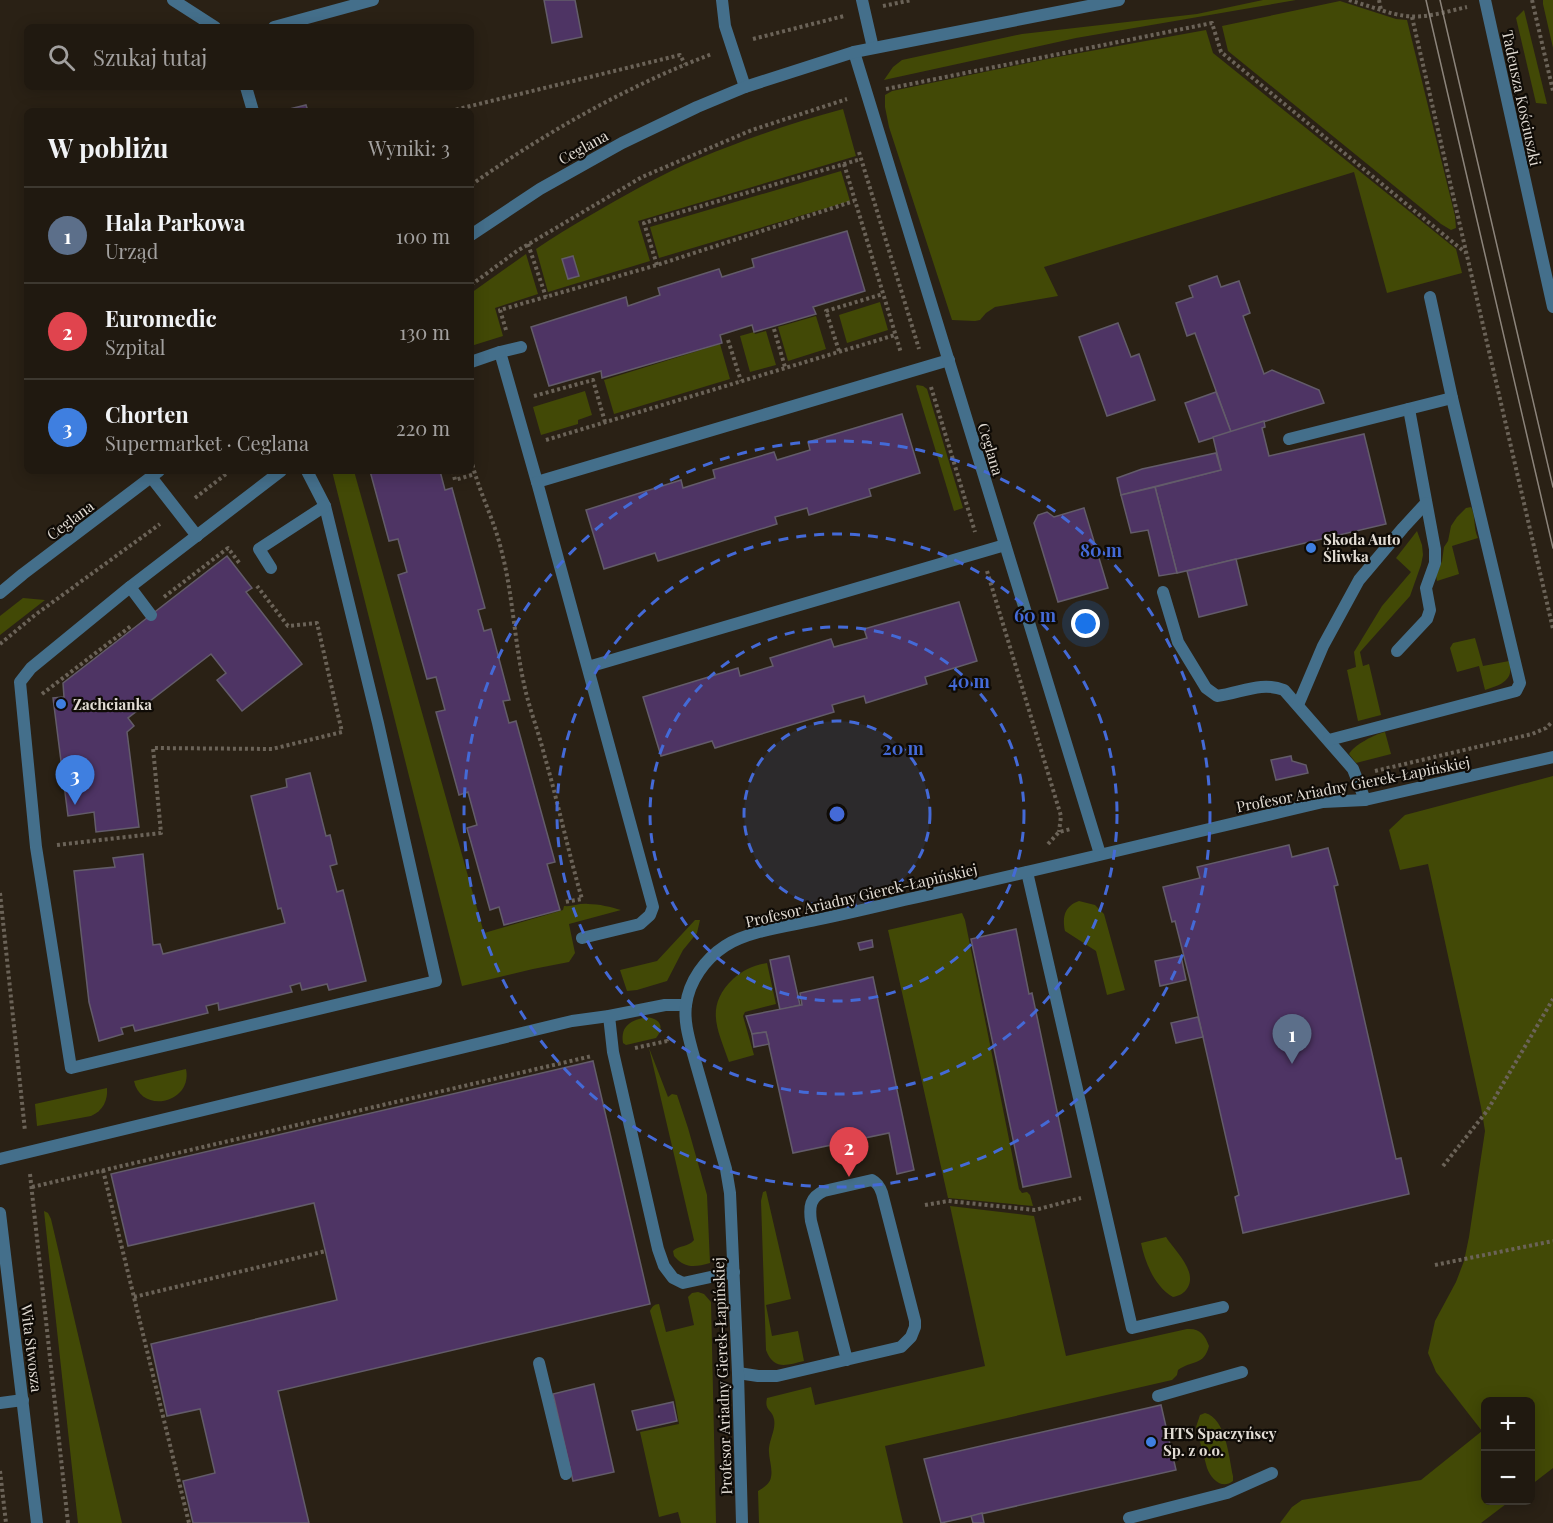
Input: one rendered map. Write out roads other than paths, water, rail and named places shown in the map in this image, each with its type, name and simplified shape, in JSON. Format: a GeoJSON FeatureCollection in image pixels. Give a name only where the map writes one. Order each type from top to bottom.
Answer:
{"type":"FeatureCollection","features":[{"type":"Feature","properties":{"kind":"street"},"geometry":{"type":"LineString","coordinates":[[173,0],[210,24]]}},
{"type":"Feature","properties":{"kind":"street"},"geometry":{"type":"LineString","coordinates":[[722,0],[725,26],[745,87]]}},
{"type":"Feature","properties":{"kind":"street","name":"Ceglana"},"geometry":{"type":"LineString","coordinates":[[474,233],[540,189],[622,142],[745,87],[854,52],[1119,0]]}},
{"type":"Feature","properties":{"kind":"street","name":"Tadeusza Kościuszki"},"geometry":{"type":"LineString","coordinates":[[1485,0],[1553,308]]}},
{"type":"Feature","properties":{"kind":"street"},"geometry":{"type":"LineString","coordinates":[[284,24],[365,1]]}},
{"type":"Feature","properties":{"kind":"street"},"geometry":{"type":"LineString","coordinates":[[863,5],[873,48]]}},
{"type":"Feature","properties":{"kind":"street","name":"Ceglana"},"geometry":{"type":"LineString","coordinates":[[854,52],[1100,854]]}},
{"type":"Feature","properties":{"kind":"street"},"geometry":{"type":"LineString","coordinates":[[247,90],[252,108]]}},
{"type":"Feature","properties":{"kind":"street"},"geometry":{"type":"LineString","coordinates":[[1329,740],[1516,691],[1520,683],[1430,297]]}},
{"type":"Feature","properties":{"kind":"street"},"geometry":{"type":"LineString","coordinates":[[474,361],[511,349],[537,482],[653,907],[650,915],[640,924],[582,938]]}},
{"type":"Feature","properties":{"kind":"street"},"geometry":{"type":"LineString","coordinates":[[537,482],[949,360]]}},
{"type":"Feature","properties":{"kind":"street"},"geometry":{"type":"LineString","coordinates":[[1289,439],[1452,398]]}},
{"type":"Feature","properties":{"kind":"street"},"geometry":{"type":"LineString","coordinates":[[1397,651],[1426,619],[1430,610],[1426,588],[1436,563],[1409,409]]}},
{"type":"Feature","properties":{"kind":"street"},"geometry":{"type":"LineString","coordinates":[[155,474],[197,536]]}},
{"type":"Feature","properties":{"kind":"street","name":"Ceglana"},"geometry":{"type":"LineString","coordinates":[[0,593],[155,474]]}},
{"type":"Feature","properties":{"kind":"street"},"geometry":{"type":"LineString","coordinates":[[277,474],[130,587],[31,668],[20,682],[36,847],[71,1068],[436,981],[378,723],[325,506],[309,474]]}},
{"type":"Feature","properties":{"kind":"street"},"geometry":{"type":"LineString","coordinates":[[1298,705],[1323,646],[1359,580],[1426,503]]}},
{"type":"Feature","properties":{"kind":"street"},"geometry":{"type":"LineString","coordinates":[[271,568],[259,549],[325,506]]}},
{"type":"Feature","properties":{"kind":"street"},"geometry":{"type":"LineString","coordinates":[[588,667],[1005,545]]}},
{"type":"Feature","properties":{"kind":"street"},"geometry":{"type":"LineString","coordinates":[[130,587],[151,615]]}},
{"type":"Feature","properties":{"kind":"street"},"geometry":{"type":"LineString","coordinates":[[1163,592],[1178,642],[1206,688],[1217,696],[1263,686],[1274,686],[1284,690],[1353,769],[1365,800]]}},
{"type":"Feature","properties":{"kind":"street","name":"Profesor Ariadny Gierek-Łapińskiej"},"geometry":{"type":"LineString","coordinates":[[742,1523],[732,1212],[726,1169],[687,1033],[686,1005],[692,985],[710,958],[725,945],[743,937],[777,928],[1323,802],[1365,800],[1553,757]]}},
{"type":"Feature","properties":{"kind":"street"},"geometry":{"type":"LineString","coordinates":[[1027,872],[1132,1328],[1223,1307]]}},
{"type":"Feature","properties":{"kind":"street"},"geometry":{"type":"LineString","coordinates":[[0,1158],[560,1024],[665,1005],[686,1005]]}},
{"type":"Feature","properties":{"kind":"street"},"geometry":{"type":"LineString","coordinates":[[609,1016],[613,1052],[658,1249],[664,1266],[673,1278],[683,1283],[735,1272]]}},
{"type":"Feature","properties":{"kind":"street"},"geometry":{"type":"LineString","coordinates":[[738,1373],[777,1376],[847,1360],[901,1347],[912,1337],[915,1327],[882,1193],[880,1186],[872,1180],[817,1194],[810,1204],[809,1211],[847,1360]]}},
{"type":"Feature","properties":{"kind":"street","name":"Wita Stwosza"},"geometry":{"type":"LineString","coordinates":[[0,1213],[37,1523]]}},
{"type":"Feature","properties":{"kind":"street"},"geometry":{"type":"LineString","coordinates":[[539,1363],[566,1474]]}},
{"type":"Feature","properties":{"kind":"street"},"geometry":{"type":"LineString","coordinates":[[1158,1396],[1242,1372]]}},
{"type":"Feature","properties":{"kind":"street"},"geometry":{"type":"LineString","coordinates":[[0,1403],[23,1400]]}},
{"type":"Feature","properties":{"kind":"street"},"geometry":{"type":"LineString","coordinates":[[1129,1518],[1227,1493],[1272,1473]]}},
{"type":"Feature","properties":{"kind":"tram line"},"geometry":{"type":"LineString","coordinates":[[1426,0],[1553,548]]}},
{"type":"Feature","properties":{"kind":"tram line"},"geometry":{"type":"LineString","coordinates":[[1440,0],[1553,487]]}},
{"type":"Feature","properties":{"kind":"place","name":"Skoda Auto Śliwka"},"geometry":{"type":"Point","coordinates":[1311,548]}},
{"type":"Feature","properties":{"kind":"place","name":"Zachcianka"},"geometry":{"type":"Point","coordinates":[61,704]}},
{"type":"Feature","properties":{"kind":"place","name":"Chorten"},"geometry":{"type":"Point","coordinates":[75,805]}},
{"type":"Feature","properties":{"kind":"place","name":"Hala Parkowa"},"geometry":{"type":"Point","coordinates":[1292,1064]}},
{"type":"Feature","properties":{"kind":"place","name":"Euromedic"},"geometry":{"type":"Point","coordinates":[849,1177]}},
{"type":"Feature","properties":{"kind":"place","name":"HTS Spaczyńscy Sp. z o.o."},"geometry":{"type":"Point","coordinates":[1151,1442]}}]}
